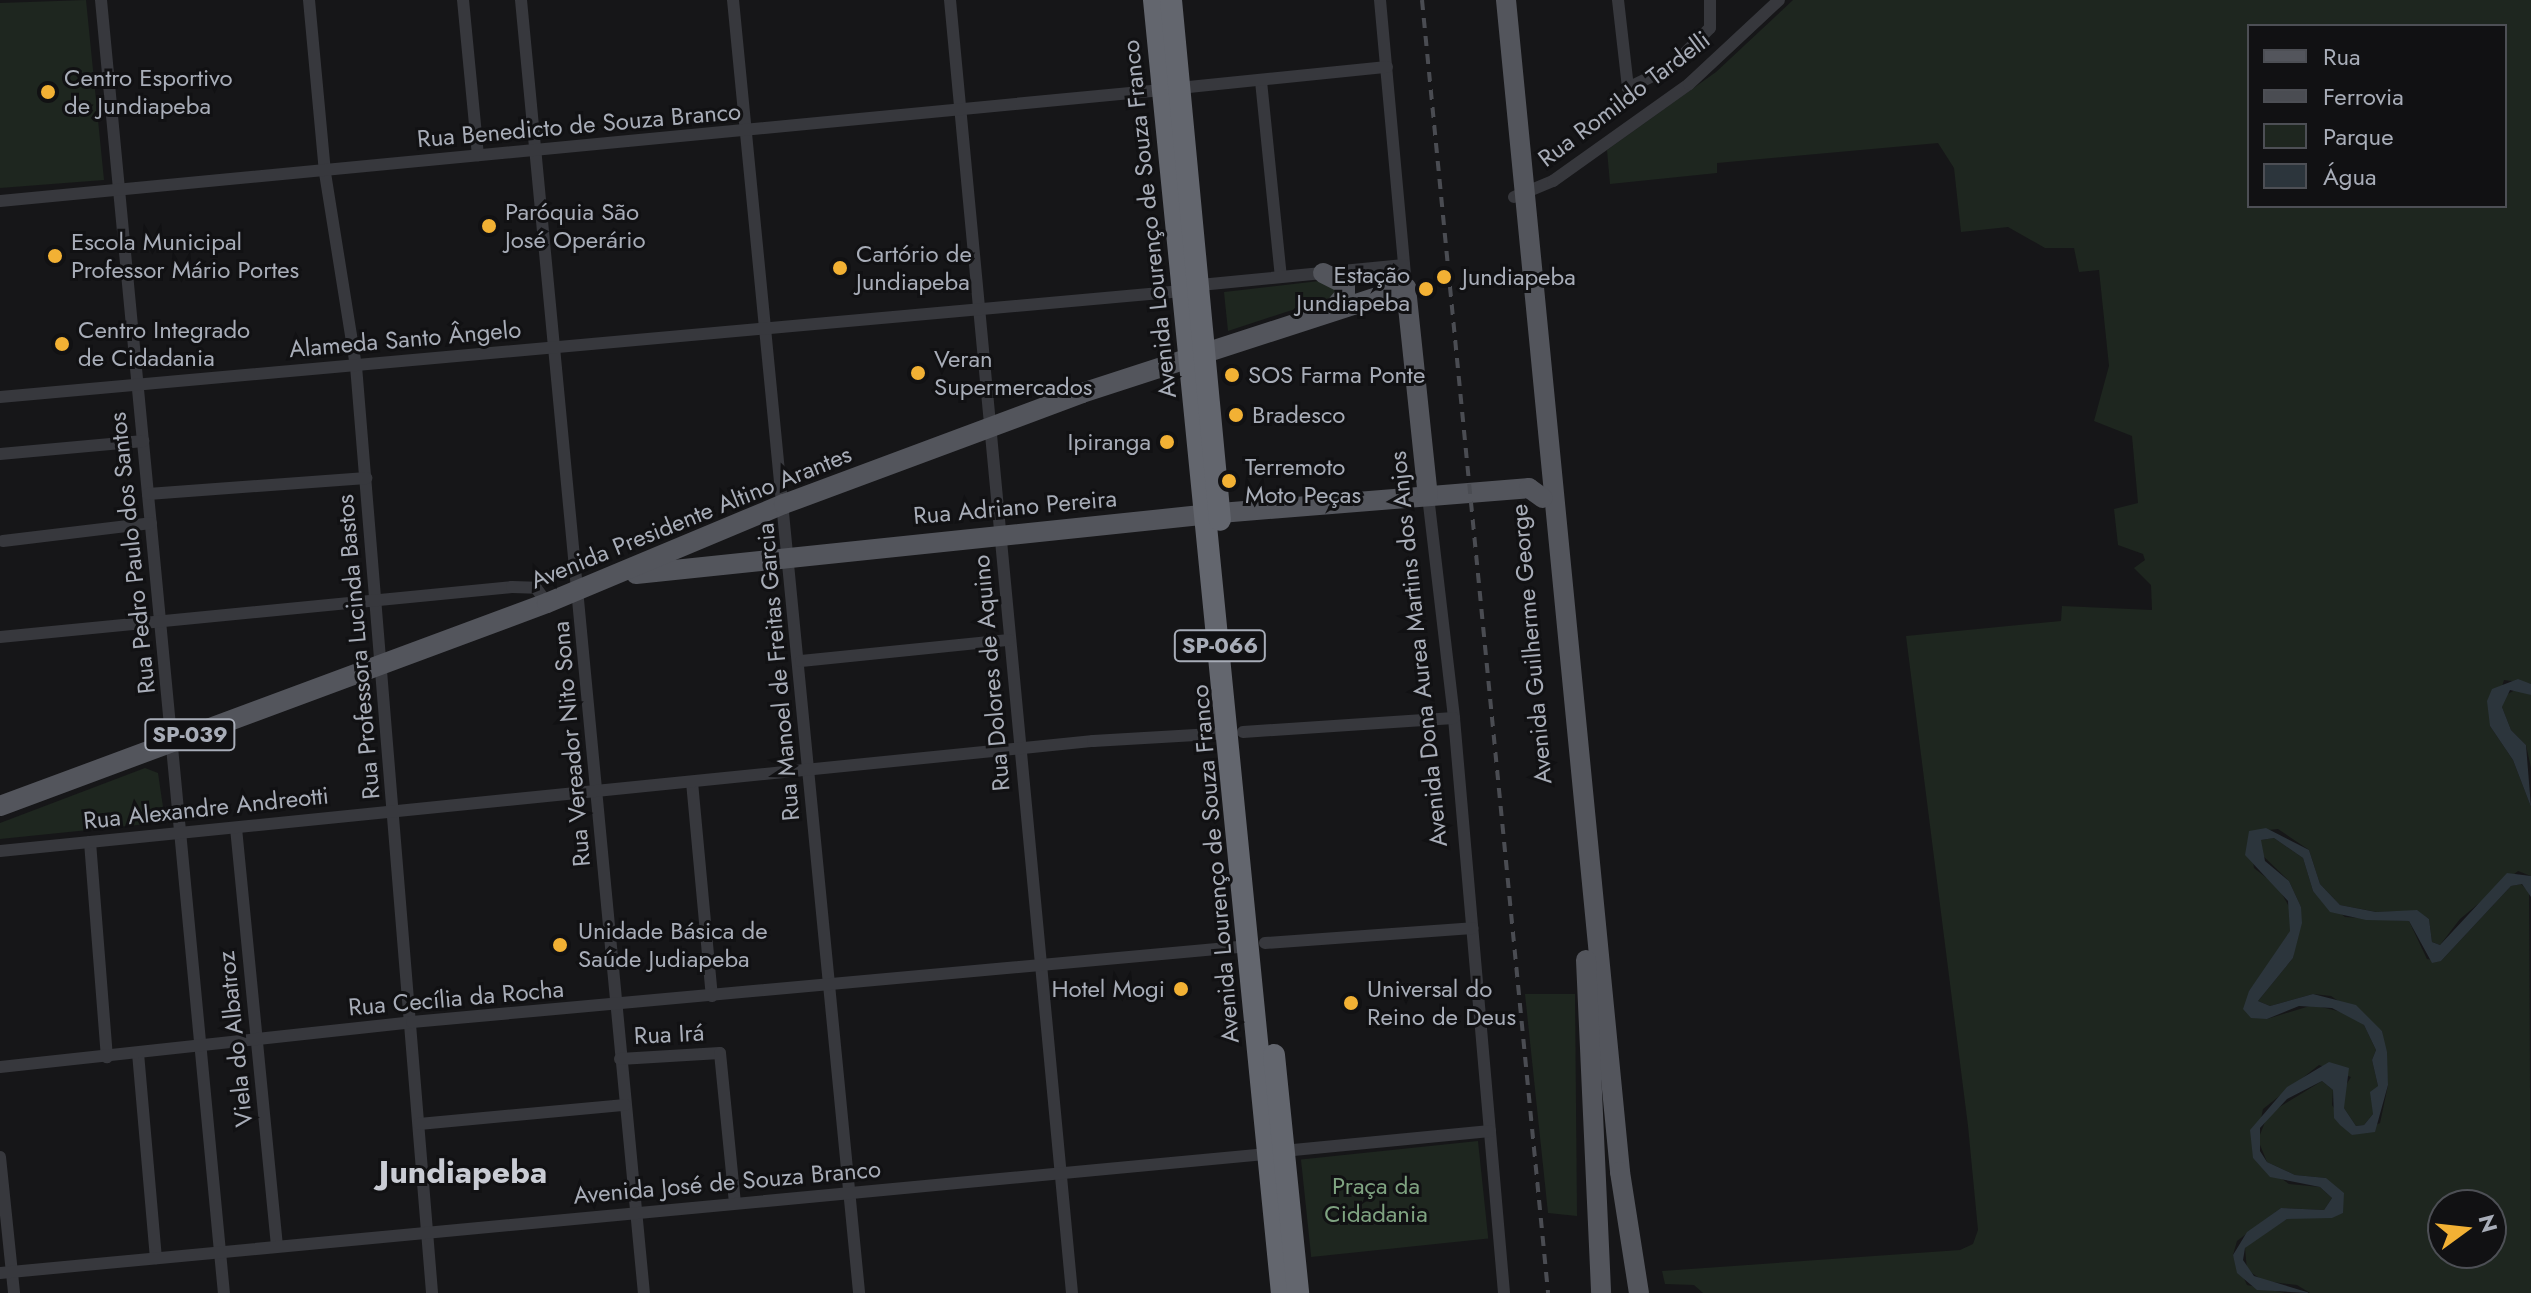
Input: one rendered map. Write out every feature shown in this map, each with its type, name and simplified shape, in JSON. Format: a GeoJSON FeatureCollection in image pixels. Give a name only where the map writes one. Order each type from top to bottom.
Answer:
{"type":"FeatureCollection","features":[{"type":"Feature","properties":{"kind":"highway","name":"Avenida Lourenço de Souza Franco"},"geometry":{"type":"LineString","coordinates":[[1154,0],[1171,89],[1287,1265],[1298,1293]]}},
{"type":"Feature","properties":{"kind":"highway","name":"Avenida Lourenço de Souza Franco"},"geometry":{"type":"LineString","coordinates":[[1171,0],[1171,89]]}},
{"type":"Feature","properties":{"kind":"highway","name":"Avenida Lourenço de Souza Franco"},"geometry":{"type":"LineString","coordinates":[[1282,1293],[1287,1265]]}},
{"type":"Feature","properties":{"kind":"main road","name":"Avenida Guilherme George"},"geometry":{"type":"LineString","coordinates":[[1496,0],[1520,196],[1636,1284]]}},
{"type":"Feature","properties":{"kind":"main road","name":"Avenida Guilherme George"},"geometry":{"type":"LineString","coordinates":[[1506,0],[1538,487],[1592,1028],[1601,1289]]}},
{"type":"Feature","properties":{"kind":"main road"},"geometry":{"type":"LineString","coordinates":[[1323,273],[1345,284],[1345,295],[1334,308]]}},
{"type":"Feature","properties":{"kind":"main road","name":"Avenida Presidente Altino Arantes"},"geometry":{"type":"LineString","coordinates":[[0,806],[547,603],[784,504],[1197,354],[1334,308],[1406,288]]}},
{"type":"Feature","properties":{"kind":"main road","name":"Avenida Dona Aurea Martins dos Anjos"},"geometry":{"type":"LineString","coordinates":[[1406,288],[1428,496]]}},
{"type":"Feature","properties":{"kind":"main road","name":"Rua Adriano Pereira"},"geometry":{"type":"LineString","coordinates":[[608,578],[790,555],[1212,514],[1538,487]]}},
{"type":"Feature","properties":{"kind":"street","name":"Rua Pedro Paulo dos Santos"},"geometry":{"type":"LineString","coordinates":[[101,0],[224,1293]]}},
{"type":"Feature","properties":{"kind":"street","name":"Rua Professora Lucinda Bastos"},"geometry":{"type":"LineString","coordinates":[[309,0],[325,173],[356,366],[432,1293]]}},
{"type":"Feature","properties":{"kind":"street"},"geometry":{"type":"LineString","coordinates":[[463,0],[478,155]]}},
{"type":"Feature","properties":{"kind":"street","name":"Rua Vereador Nito Sona"},"geometry":{"type":"LineString","coordinates":[[521,0],[554,348],[581,589],[615,1006],[644,1293]]}},
{"type":"Feature","properties":{"kind":"street","name":"Rua Manoel de Freitas Garcia"},"geometry":{"type":"LineString","coordinates":[[733,0],[801,661],[859,1293]]}},
{"type":"Feature","properties":{"kind":"street","name":"Rua Dolores de Aquino"},"geometry":{"type":"LineString","coordinates":[[950,0],[1072,1293]]}},
{"type":"Feature","properties":{"kind":"street","name":"Avenida Dona Aurea Martins dos Anjos"},"geometry":{"type":"LineString","coordinates":[[1380,0],[1406,288]]}},
{"type":"Feature","properties":{"kind":"street"},"geometry":{"type":"LineString","coordinates":[[1618,0],[1628,88],[1671,67],[1710,28],[1710,0]]}},
{"type":"Feature","properties":{"kind":"street","name":"Rua Romildo Tardelli"},"geometry":{"type":"LineString","coordinates":[[1520,196],[1689,84],[1779,0]]}},
{"type":"Feature","properties":{"kind":"street","name":"Rua Benedicto de Souza Branco"},"geometry":{"type":"LineString","coordinates":[[0,201],[325,173],[535,149],[747,132],[959,108],[1387,67]]}},
{"type":"Feature","properties":{"kind":"street"},"geometry":{"type":"LineString","coordinates":[[1261,81],[1281,277]]}},
{"type":"Feature","properties":{"kind":"street","name":"Alameda Santo Ângelo"},"geometry":{"type":"LineString","coordinates":[[0,397],[978,310],[1404,265]]}},
{"type":"Feature","properties":{"kind":"street"},"geometry":{"type":"LineString","coordinates":[[0,454],[143,441]]}},
{"type":"Feature","properties":{"kind":"street"},"geometry":{"type":"LineString","coordinates":[[148,494],[366,478]]}},
{"type":"Feature","properties":{"kind":"street","name":"Avenida Dona Aurea Martins dos Anjos"},"geometry":{"type":"LineString","coordinates":[[1428,496],[1454,718],[1504,1293]]}},
{"type":"Feature","properties":{"kind":"street"},"geometry":{"type":"LineString","coordinates":[[3,541],[151,523]]}},
{"type":"Feature","properties":{"kind":"street"},"geometry":{"type":"LineString","coordinates":[[0,637],[512,587],[536,588],[547,603]]}},
{"type":"Feature","properties":{"kind":"street"},"geometry":{"type":"LineString","coordinates":[[801,661],[1009,640]]}},
{"type":"Feature","properties":{"kind":"street","name":"Rua Alexandre Andreotti"},"geometry":{"type":"LineString","coordinates":[[0,851],[1020,749],[1454,718]]}},
{"type":"Feature","properties":{"kind":"street"},"geometry":{"type":"LineString","coordinates":[[692,782],[712,996]]}},
{"type":"Feature","properties":{"kind":"street","name":"Viela do Albatroz"},"geometry":{"type":"LineString","coordinates":[[236,828],[277,1246]]}},
{"type":"Feature","properties":{"kind":"street"},"geometry":{"type":"LineString","coordinates":[[90,842],[107,1057]]}},
{"type":"Feature","properties":{"kind":"street","name":"Rua Cecília da Rocha"},"geometry":{"type":"LineString","coordinates":[[0,1067],[257,1042],[412,1022],[615,1006],[1040,963],[1472,928]]}},
{"type":"Feature","properties":{"kind":"street"},"geometry":{"type":"LineString","coordinates":[[138,1053],[156,1258]]}},
{"type":"Feature","properties":{"kind":"street","name":"Rua Irá"},"geometry":{"type":"LineString","coordinates":[[620,1059],[720,1053],[735,1202]]}},
{"type":"Feature","properties":{"kind":"street"},"geometry":{"type":"LineString","coordinates":[[419,1124],[625,1105]]}},
{"type":"Feature","properties":{"kind":"street","name":"Avenida José de Souza Branco"},"geometry":{"type":"LineString","coordinates":[[6,1273],[1490,1131]]}},
{"type":"Feature","properties":{"kind":"street"},"geometry":{"type":"LineString","coordinates":[[0,1157],[6,1273],[14,1293]]}},
{"type":"Feature","properties":{"kind":"green space","name":"Centro Esportivo de Jundiapeba"},"geometry":{"type":"Polygon","coordinates":[[[86,0],[104,180],[0,188],[0,3],[86,0]]]}},
{"type":"Feature","properties":{"kind":"green space"},"geometry":{"type":"Polygon","coordinates":[[[1793,0],[2531,0],[2531,684],[2504,680],[2490,726],[2513,760],[2531,807],[2531,876],[2518,871],[2460,919],[2440,945],[2432,942],[2429,919],[2417,911],[2377,912],[2340,905],[2320,884],[2309,850],[2278,829],[2249,832],[2254,868],[2278,887],[2292,912],[2290,932],[2278,957],[2249,991],[2267,1019],[2313,1005],[2350,1014],[2364,1025],[2376,1050],[2372,1060],[2378,1086],[2373,1114],[2364,1125],[2356,1126],[2344,1108],[2343,1090],[2351,1077],[2319,1065],[2263,1109],[2253,1158],[2289,1184],[2320,1187],[2332,1198],[2324,1210],[2281,1208],[2237,1241],[2233,1255],[2247,1285],[2285,1293],[1703,1293],[1694,1285],[1665,1284],[1662,1271],[1960,1250],[1973,1244],[1978,1230],[1968,1126],[1906,636],[2061,621],[2062,606],[2152,610],[2151,585],[2134,568],[2145,560],[2143,554],[2118,545],[2114,509],[2138,503],[2132,436],[2094,421],[2109,366],[2099,270],[2079,272],[2074,248],[2045,248],[2008,227],[1961,232],[1954,168],[1938,143],[1717,163],[1717,173],[1610,184],[1607,150],[1716,72],[1793,0]]]}},
{"type":"Feature","properties":{"kind":"green space"},"geometry":{"type":"Polygon","coordinates":[[[1319,281],[1338,290],[1329,298],[1228,331],[1224,292],[1319,281]]]}},
{"type":"Feature","properties":{"kind":"green space"},"geometry":{"type":"Polygon","coordinates":[[[2517,689],[2531,695],[2531,768],[2526,745],[2511,730],[2502,707],[2504,696],[2517,689]]]}},
{"type":"Feature","properties":{"kind":"green space"},"geometry":{"type":"Polygon","coordinates":[[[145,768],[158,773],[163,807],[157,823],[0,839],[0,823],[145,768]]]}},
{"type":"Feature","properties":{"kind":"green space"},"geometry":{"type":"Polygon","coordinates":[[[2274,838],[2303,858],[2313,891],[2345,917],[2409,921],[2427,959],[2441,961],[2511,886],[2521,884],[2529,892],[2531,1293],[2310,1293],[2297,1285],[2264,1281],[2247,1270],[2245,1248],[2252,1240],[2287,1219],[2343,1213],[2326,1178],[2295,1175],[2267,1162],[2258,1140],[2268,1114],[2322,1081],[2333,1090],[2332,1105],[2352,1135],[2380,1123],[2388,1085],[2382,1031],[2331,996],[2313,994],[2270,1006],[2258,1001],[2293,958],[2301,907],[2289,881],[2259,852],[2261,840],[2274,838]]]}},
{"type":"Feature","properties":{"kind":"green space"},"geometry":{"type":"Polygon","coordinates":[[[1525,994],[1575,994],[1577,1216],[1548,1213],[1525,994]]]}},
{"type":"Feature","properties":{"kind":"green space","name":"Praça da Cidadania"},"geometry":{"type":"Polygon","coordinates":[[[1478,1141],[1488,1238],[1311,1257],[1301,1160],[1478,1141]]]}},
{"type":"Feature","properties":{"kind":"water"},"geometry":{"type":"Polygon","coordinates":[[[2518,679],[2531,684],[2531,695],[2510,690],[2502,707],[2511,730],[2526,745],[2531,807],[2513,760],[2490,726],[2487,701],[2492,689],[2518,679]]]}},
{"type":"Feature","properties":{"kind":"water"},"geometry":{"type":"Polygon","coordinates":[[[2266,828],[2309,850],[2320,884],[2340,905],[2376,912],[2417,910],[2429,919],[2432,942],[2440,945],[2507,873],[2531,876],[2531,897],[2522,884],[2511,886],[2441,961],[2432,963],[2409,921],[2366,920],[2330,912],[2313,891],[2303,858],[2274,838],[2261,840],[2265,861],[2289,881],[2301,907],[2302,923],[2293,958],[2258,1001],[2270,1006],[2313,994],[2356,1005],[2382,1031],[2387,1052],[2388,1085],[2375,1132],[2352,1135],[2340,1125],[2334,1118],[2333,1090],[2322,1081],[2287,1099],[2260,1128],[2260,1151],[2267,1162],[2295,1175],[2326,1178],[2344,1193],[2343,1213],[2332,1218],[2287,1219],[2245,1248],[2243,1260],[2254,1276],[2310,1293],[2257,1290],[2237,1273],[2233,1255],[2247,1232],[2281,1208],[2324,1210],[2332,1198],[2320,1187],[2270,1177],[2253,1158],[2250,1130],[2287,1087],[2329,1062],[2349,1068],[2344,1108],[2356,1126],[2364,1125],[2373,1114],[2370,1092],[2378,1086],[2372,1060],[2376,1050],[2364,1025],[2332,1008],[2299,1006],[2267,1019],[2251,1018],[2243,1009],[2249,991],[2290,931],[2288,901],[2245,855],[2249,831],[2266,828]]]}},
{"type":"Feature","properties":{"kind":"railway"},"geometry":{"type":"LineString","coordinates":[[1422,0],[1548,1293]]}},
{"type":"Feature","properties":{"kind":"place","name":"Centro Esportivo de Jundiapeba"},"geometry":{"type":"Point","coordinates":[48,92]}},
{"type":"Feature","properties":{"kind":"place","name":"Paróquia São José Operário"},"geometry":{"type":"Point","coordinates":[489,226]}},
{"type":"Feature","properties":{"kind":"place","name":"Escola Municipal Professor Mário Portes"},"geometry":{"type":"Point","coordinates":[55,256]}},
{"type":"Feature","properties":{"kind":"place","name":"Cartório de Jundiapeba"},"geometry":{"type":"Point","coordinates":[840,268]}},
{"type":"Feature","properties":{"kind":"place","name":"Jundiapeba"},"geometry":{"type":"Point","coordinates":[1444,277]}},
{"type":"Feature","properties":{"kind":"place","name":"Estação Jundiapeba"},"geometry":{"type":"Point","coordinates":[1426,289]}},
{"type":"Feature","properties":{"kind":"place","name":"Centro Integrado de Cidadania"},"geometry":{"type":"Point","coordinates":[62,344]}},
{"type":"Feature","properties":{"kind":"place","name":"Veran Supermercados"},"geometry":{"type":"Point","coordinates":[918,373]}},
{"type":"Feature","properties":{"kind":"place","name":"SOS Farma Ponte"},"geometry":{"type":"Point","coordinates":[1232,375]}},
{"type":"Feature","properties":{"kind":"place","name":"Bradesco"},"geometry":{"type":"Point","coordinates":[1236,415]}},
{"type":"Feature","properties":{"kind":"place","name":"Ipiranga"},"geometry":{"type":"Point","coordinates":[1167,442]}},
{"type":"Feature","properties":{"kind":"place","name":"Terremoto Moto Peças"},"geometry":{"type":"Point","coordinates":[1229,481]}},
{"type":"Feature","properties":{"kind":"place","name":"Unidade Básica de Saúde Judiapeba"},"geometry":{"type":"Point","coordinates":[560,945]}},
{"type":"Feature","properties":{"kind":"place","name":"Hotel Mogi"},"geometry":{"type":"Point","coordinates":[1181,989]}},
{"type":"Feature","properties":{"kind":"place","name":"Universal do Reino de Deus"},"geometry":{"type":"Point","coordinates":[1351,1003]}},
{"type":"Feature","properties":{"kind":"district","name":"Jundiapeba"},"geometry":{"type":"Point","coordinates":[463,1172]}}]}
